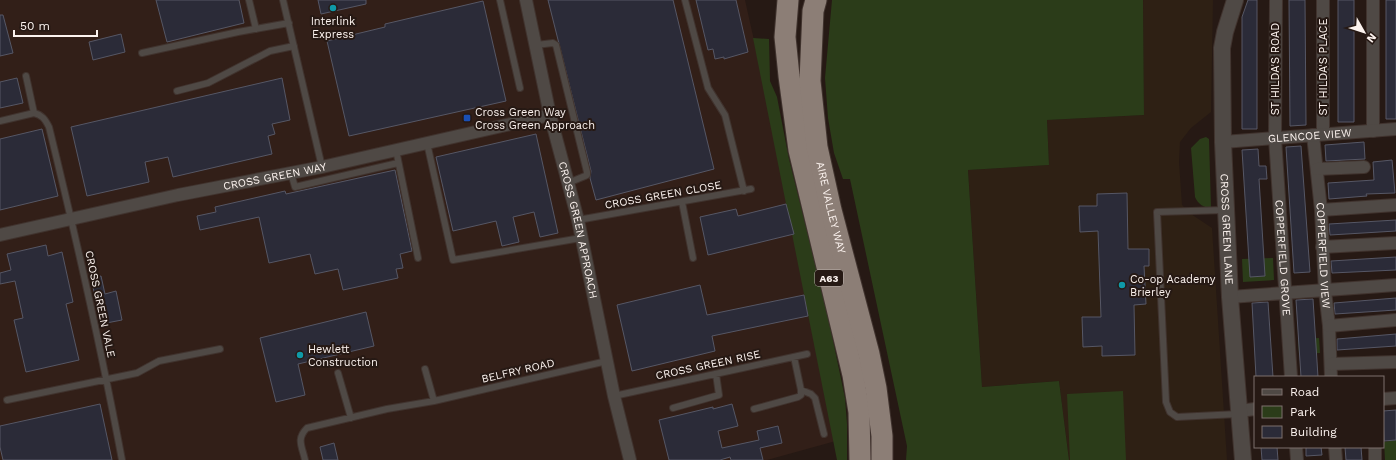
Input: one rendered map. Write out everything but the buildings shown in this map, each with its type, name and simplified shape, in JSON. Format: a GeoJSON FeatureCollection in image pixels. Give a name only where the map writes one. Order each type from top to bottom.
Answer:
{"type":"FeatureCollection","features":[{"type":"Feature","properties":{"kind":"highway","name":"AIRE VALLEY WAY"},"geometry":{"type":"LineString","coordinates":[[788,0],[785,37],[799,150],[853,375],[859,412],[860,460]]}},
{"type":"Feature","properties":{"kind":"highway","name":"AIRE VALLEY WAY"},"geometry":{"type":"LineString","coordinates":[[816,0],[813,11],[810,81],[817,147],[831,210],[869,354],[876,388],[882,436],[882,460]]}},
{"type":"Feature","properties":{"kind":"street","name":"CROSS GREEN APPROACH"},"geometry":{"type":"LineString","coordinates":[[526,0],[550,115],[578,220],[614,396],[630,460]]}},
{"type":"Feature","properties":{"kind":"street","name":"CROSS GREEN LANE"},"geometry":{"type":"LineString","coordinates":[[1235,0],[1225,32],[1222,48],[1230,298],[1245,411],[1243,460]]}},
{"type":"Feature","properties":{"kind":"street","name":"ST HILDA'S ROAD"},"geometry":{"type":"LineString","coordinates":[[1275,138],[1276,0]]}},
{"type":"Feature","properties":{"kind":"street","name":"ST HILDA'S PLACE"},"geometry":{"type":"LineString","coordinates":[[1318,135],[1323,0]]}},
{"type":"Feature","properties":{"kind":"street"},"geometry":{"type":"LineString","coordinates":[[1373,0],[1373,131]]}},
{"type":"Feature","properties":{"kind":"street","name":"CROSS GREEN WAY"},"geometry":{"type":"LineString","coordinates":[[0,235],[178,195],[322,167],[550,115]]}},
{"type":"Feature","properties":{"kind":"street","name":"GLENCOE VIEW"},"geometry":{"type":"LineString","coordinates":[[1224,142],[1396,129]]}},
{"type":"Feature","properties":{"kind":"street","name":"COPPERFIELD VIEW"},"geometry":{"type":"LineString","coordinates":[[1318,135],[1318,169],[1322,247],[1329,326],[1331,376]]}},
{"type":"Feature","properties":{"kind":"street","name":"COPPERFIELD GROVE"},"geometry":{"type":"LineString","coordinates":[[1275,138],[1291,376]]}},
{"type":"Feature","properties":{"kind":"street"},"geometry":{"type":"LineString","coordinates":[[1318,169],[1364,167]]}},
{"type":"Feature","properties":{"kind":"street"},"geometry":{"type":"LineString","coordinates":[[1321,210],[1396,205]]}},
{"type":"Feature","properties":{"kind":"street"},"geometry":{"type":"LineString","coordinates":[[1322,247],[1396,243]]}},
{"type":"Feature","properties":{"kind":"street"},"geometry":{"type":"LineString","coordinates":[[1230,298],[1396,285]]}},
{"type":"Feature","properties":{"kind":"street"},"geometry":{"type":"LineString","coordinates":[[1329,326],[1396,320]]}},
{"type":"Feature","properties":{"kind":"street"},"geometry":{"type":"LineString","coordinates":[[1331,364],[1396,362]]}},
{"type":"Feature","properties":{"kind":"street"},"geometry":{"type":"LineString","coordinates":[[1296,448],[1297,460]]}},
{"type":"Feature","properties":{"kind":"street"},"geometry":{"type":"LineString","coordinates":[[1335,448],[1336,460]]}},
{"type":"Feature","properties":{"kind":"street"},"geometry":{"type":"LineString","coordinates":[[1375,448],[1375,460]]}},
{"type":"Feature","properties":{"kind":"lane"},"geometry":{"type":"LineString","coordinates":[[249,0],[256,29]]}},
{"type":"Feature","properties":{"kind":"lane"},"geometry":{"type":"LineString","coordinates":[[283,0],[322,167]]}},
{"type":"Feature","properties":{"kind":"lane"},"geometry":{"type":"LineString","coordinates":[[500,0],[520,88]]}},
{"type":"Feature","properties":{"kind":"lane"},"geometry":{"type":"LineString","coordinates":[[685,0],[708,88],[725,115],[744,190]]}},
{"type":"Feature","properties":{"kind":"lane"},"geometry":{"type":"LineString","coordinates":[[142,53],[289,23]]}},
{"type":"Feature","properties":{"kind":"lane"},"geometry":{"type":"LineString","coordinates":[[536,45],[553,43],[556,46],[587,172],[587,175],[568,183]]}},
{"type":"Feature","properties":{"kind":"lane"},"geometry":{"type":"LineString","coordinates":[[177,91],[208,83],[270,51],[294,46]]}},
{"type":"Feature","properties":{"kind":"lane"},"geometry":{"type":"LineString","coordinates":[[0,121],[34,112],[26,76]]}},
{"type":"Feature","properties":{"kind":"lane","name":"CROSS GREEN VALE"},"geometry":{"type":"LineString","coordinates":[[34,112],[44,118],[49,126],[106,379],[122,460]]}},
{"type":"Feature","properties":{"kind":"lane"},"geometry":{"type":"LineString","coordinates":[[427,143],[453,260],[581,238]]}},
{"type":"Feature","properties":{"kind":"lane"},"geometry":{"type":"LineString","coordinates":[[396,150],[418,258]]}},
{"type":"Feature","properties":{"kind":"lane"},"geometry":{"type":"LineString","coordinates":[[291,173],[295,187],[398,163]]}},
{"type":"Feature","properties":{"kind":"lane","name":"CROSS GREEN CLOSE"},"geometry":{"type":"LineString","coordinates":[[578,220],[751,189]]}},
{"type":"Feature","properties":{"kind":"lane"},"geometry":{"type":"LineString","coordinates":[[682,202],[693,258]]}},
{"type":"Feature","properties":{"kind":"lane"},"geometry":{"type":"LineString","coordinates":[[1226,210],[1157,212],[1166,402],[1170,412],[1177,417],[1245,411]]}},
{"type":"Feature","properties":{"kind":"lane"},"geometry":{"type":"LineString","coordinates":[[7,400],[136,373],[159,361],[220,349]]}},
{"type":"Feature","properties":{"kind":"lane","name":"CROSS GREEN RISE"},"geometry":{"type":"LineString","coordinates":[[614,396],[807,354]]}},
{"type":"Feature","properties":{"kind":"lane"},"geometry":{"type":"LineString","coordinates":[[754,409],[801,395],[794,357]]}},
{"type":"Feature","properties":{"kind":"lane","name":"BELFRY ROAD"},"geometry":{"type":"LineString","coordinates":[[305,460],[300,440],[302,434],[307,428],[387,409],[434,401],[607,361]]}},
{"type":"Feature","properties":{"kind":"lane"},"geometry":{"type":"LineString","coordinates":[[425,369],[434,401]]}},
{"type":"Feature","properties":{"kind":"lane"},"geometry":{"type":"LineString","coordinates":[[338,373],[351,418]]}},
{"type":"Feature","properties":{"kind":"lane"},"geometry":{"type":"LineString","coordinates":[[673,408],[719,395],[716,374]]}},
{"type":"Feature","properties":{"kind":"lane"},"geometry":{"type":"LineString","coordinates":[[801,390],[816,398],[824,434]]}},
{"type":"Feature","properties":{"kind":"shaded area"},"geometry":{"type":"Polygon","coordinates":[[[0,0],[745,0],[843,439],[767,460],[0,460],[0,0]]]}},
{"type":"Feature","properties":{"kind":"shaded area"},"geometry":{"type":"Polygon","coordinates":[[[1143,0],[1213,0],[1211,112],[1191,128],[1180,142],[1179,162],[1182,205],[1191,214],[1212,228],[1227,460],[1069,460],[1059,381],[982,387],[968,170],[1049,165],[1047,120],[1144,115],[1143,0]]]}},
{"type":"Feature","properties":{"kind":"green space"},"geometry":{"type":"Polygon","coordinates":[[[832,0],[1143,0],[1144,115],[1047,120],[1049,165],[968,170],[982,387],[1059,381],[1069,460],[906,460],[907,446],[850,179],[843,179],[834,153],[828,118],[825,78],[832,0]]]}},
{"type":"Feature","properties":{"kind":"green space"},"geometry":{"type":"Polygon","coordinates":[[[753,38],[769,39],[770,81],[777,97],[789,159],[826,307],[845,398],[847,460],[837,460],[753,38]]]}},
{"type":"Feature","properties":{"kind":"green space"},"geometry":{"type":"Polygon","coordinates":[[[1206,137],[1209,139],[1211,208],[1202,205],[1195,197],[1191,148],[1200,139],[1206,137]]]}},
{"type":"Feature","properties":{"kind":"green space"},"geometry":{"type":"Polygon","coordinates":[[[1273,258],[1274,280],[1243,282],[1242,259],[1273,258]]]}},
{"type":"Feature","properties":{"kind":"green space"},"geometry":{"type":"Polygon","coordinates":[[[1319,338],[1320,353],[1299,354],[1298,339],[1319,338]]]}},
{"type":"Feature","properties":{"kind":"green space"},"geometry":{"type":"Polygon","coordinates":[[[1123,391],[1126,460],[1070,460],[1067,394],[1123,391]]]}},
{"type":"Feature","properties":{"kind":"green space"},"geometry":{"type":"Polygon","coordinates":[[[1396,440],[1396,460],[1385,460],[1384,442],[1396,440]]]}},
{"type":"Feature","properties":{"kind":"place","name":"Interlink Express"},"geometry":{"type":"Point","coordinates":[333,8]}},
{"type":"Feature","properties":{"kind":"place","name":"Cross Green Way Cross Green Approach"},"geometry":{"type":"Point","coordinates":[467,118]}},
{"type":"Feature","properties":{"kind":"place","name":"Co-op Academy Brierley"},"geometry":{"type":"Point","coordinates":[1122,285]}},
{"type":"Feature","properties":{"kind":"place","name":"Hewlett Construction"},"geometry":{"type":"Point","coordinates":[300,355]}}]}
